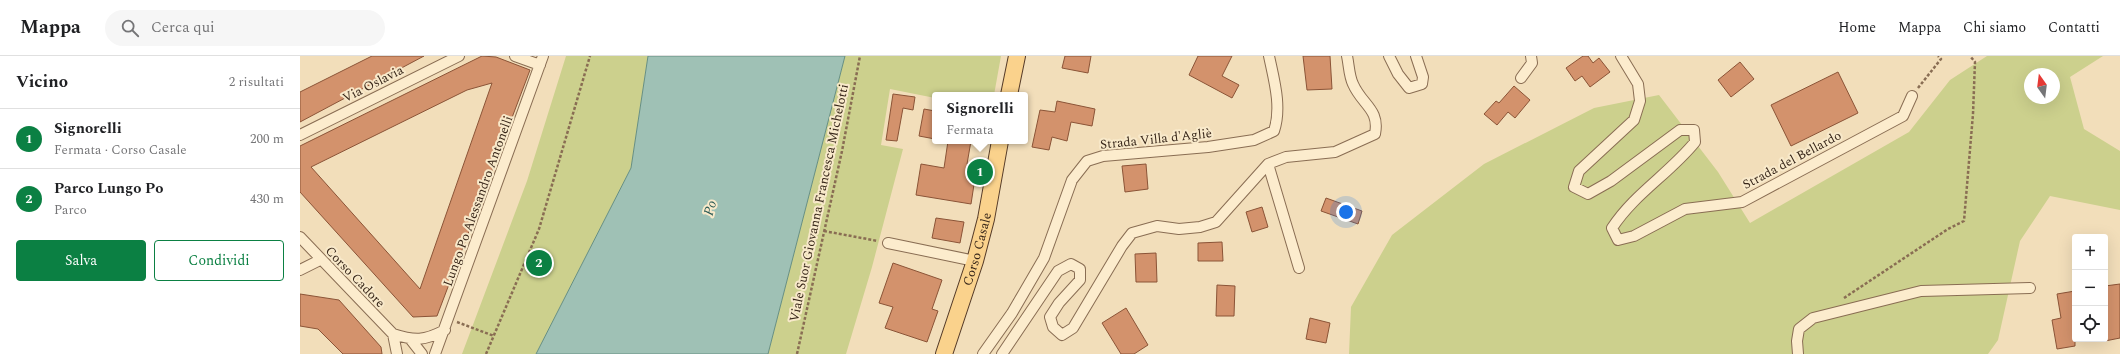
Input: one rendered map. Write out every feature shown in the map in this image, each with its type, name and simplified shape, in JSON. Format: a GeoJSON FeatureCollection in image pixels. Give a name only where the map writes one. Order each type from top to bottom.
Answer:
{"type":"FeatureCollection","features":[{"type":"Feature","properties":{"kind":"main road"},"geometry":{"type":"LineString","coordinates":[[1010,92],[1017,56]]}},
{"type":"Feature","properties":{"kind":"main road","name":"Corso Casale"},"geometry":{"type":"LineString","coordinates":[[944,354],[975,261],[986,219],[999,144]]}},
{"type":"Feature","properties":{"kind":"street","name":"Via Oslavia"},"geometry":{"type":"LineString","coordinates":[[300,135],[459,56]]}},
{"type":"Feature","properties":{"kind":"street"},"geometry":{"type":"LineString","coordinates":[[515,56],[542,60]]}},
{"type":"Feature","properties":{"kind":"street","name":"Strada Villa d'Agliè"},"geometry":{"type":"LineString","coordinates":[[983,354],[1012,313],[1044,258],[1072,180],[1087,161],[1118,154],[1208,147],[1254,140],[1274,131],[1278,119],[1274,80],[1268,56]]}},
{"type":"Feature","properties":{"kind":"street"},"geometry":{"type":"LineString","coordinates":[[1002,354],[1058,272],[1071,264],[1080,269],[1080,280],[1059,303],[1050,317],[1053,328],[1062,335],[1073,328],[1122,246],[1132,233],[1157,226],[1179,229],[1200,227],[1216,222],[1268,164],[1286,157],[1335,152],[1375,134],[1377,123],[1375,113],[1361,100],[1352,83],[1347,56]]}},
{"type":"Feature","properties":{"kind":"street"},"geometry":{"type":"LineString","coordinates":[[1389,56],[1398,74],[1409,88],[1422,84],[1423,77],[1416,56]]}},
{"type":"Feature","properties":{"kind":"street"},"geometry":{"type":"LineString","coordinates":[[1521,78],[1532,63],[1531,56]]}},
{"type":"Feature","properties":{"kind":"street","name":"Strada del Bellardo"},"geometry":{"type":"LineString","coordinates":[[1621,56],[1638,84],[1640,101],[1634,120],[1579,171],[1574,187],[1588,194],[1611,181],[1680,130],[1694,130],[1695,142],[1680,160],[1623,211],[1612,228],[1618,240],[1634,236],[1685,209],[1742,202],[1903,116],[1912,96]]}},
{"type":"Feature","properties":{"kind":"street","name":"Lungo Po Alessandro Antonelli"},"geometry":{"type":"LineString","coordinates":[[435,354],[542,60]]}},
{"type":"Feature","properties":{"kind":"street"},"geometry":{"type":"LineString","coordinates":[[1268,164],[1299,268]]}},
{"type":"Feature","properties":{"kind":"street","name":"Corso Cadore"},"geometry":{"type":"LineString","coordinates":[[300,237],[320,260],[393,334],[412,340],[431,337],[445,330]]}},
{"type":"Feature","properties":{"kind":"street"},"geometry":{"type":"LineString","coordinates":[[888,243],[975,261]]}},
{"type":"Feature","properties":{"kind":"street"},"geometry":{"type":"LineString","coordinates":[[300,270],[320,260]]}},
{"type":"Feature","properties":{"kind":"street"},"geometry":{"type":"LineString","coordinates":[[1798,354],[1797,341],[1799,329],[1813,318],[1834,312],[1921,291],[2030,288]]}},
{"type":"Feature","properties":{"kind":"street"},"geometry":{"type":"LineString","coordinates":[[393,334],[397,354]]}},
{"type":"Feature","properties":{"kind":"street"},"geometry":{"type":"LineString","coordinates":[[412,340],[422,354]]}},
{"type":"Feature","properties":{"kind":"path"},"geometry":{"type":"LineString","coordinates":[[486,354],[539,229],[590,56]]}},
{"type":"Feature","properties":{"kind":"path","name":"Viale Suor Giovanna Francesca Michelotti"},"geometry":{"type":"LineString","coordinates":[[797,354],[860,56]]}},
{"type":"Feature","properties":{"kind":"path"},"geometry":{"type":"LineString","coordinates":[[1912,96],[1941,59],[1938,56]]}},
{"type":"Feature","properties":{"kind":"path"},"geometry":{"type":"LineString","coordinates":[[1839,302],[1948,229],[1964,221],[1973,114],[1975,62],[1970,56]]}},
{"type":"Feature","properties":{"kind":"path"},"geometry":{"type":"LineString","coordinates":[[824,231],[888,243]]}},
{"type":"Feature","properties":{"kind":"path"},"geometry":{"type":"LineString","coordinates":[[449,319],[494,336]]}},
{"type":"Feature","properties":{"kind":"green space"},"geometry":{"type":"Polygon","coordinates":[[[566,56],[648,56],[631,168],[536,354],[462,354],[527,181],[566,56]]]}},
{"type":"Feature","properties":{"kind":"green space"},"geometry":{"type":"Polygon","coordinates":[[[845,56],[1001,56],[995,92],[932,92],[932,97],[890,89],[881,145],[903,149],[872,267],[846,354],[768,354],[845,56]]]}},
{"type":"Feature","properties":{"kind":"green space"},"geometry":{"type":"Polygon","coordinates":[[[1987,56],[2103,56],[2070,77],[2084,129],[2120,151],[2120,210],[2050,196],[2020,241],[1998,340],[1988,354],[1349,354],[1351,307],[1392,235],[1484,164],[1594,108],[1659,95],[1718,172],[1750,223],[1909,132],[1950,80],[1987,56]]]}},
{"type":"Feature","properties":{"kind":"water","name":"Po"},"geometry":{"type":"Polygon","coordinates":[[[648,56],[845,56],[768,354],[536,354],[631,168],[648,56]]]}},
{"type":"Feature","properties":{"kind":"building"},"geometry":{"type":"Polygon","coordinates":[[[372,56],[424,56],[300,122],[300,92],[372,56]]]}},
{"type":"Feature","properties":{"kind":"building"},"geometry":{"type":"Polygon","coordinates":[[[482,56],[496,57],[530,70],[437,316],[413,317],[300,192],[300,146],[482,56]],[[492,83],[467,90],[311,167],[420,289],[492,83]]]}},
{"type":"Feature","properties":{"kind":"building"},"geometry":{"type":"Polygon","coordinates":[[[1065,56],[1091,56],[1088,73],[1062,68],[1065,56]]]}},
{"type":"Feature","properties":{"kind":"building"},"geometry":{"type":"Polygon","coordinates":[[[1198,56],[1232,56],[1222,76],[1239,85],[1232,98],[1189,75],[1198,56]]]}},
{"type":"Feature","properties":{"kind":"building"},"geometry":{"type":"Polygon","coordinates":[[[1303,56],[1330,56],[1332,89],[1307,90],[1303,56]]]}},
{"type":"Feature","properties":{"kind":"building"},"geometry":{"type":"Polygon","coordinates":[[[1583,56],[1588,56],[1593,63],[1599,58],[1610,72],[1590,87],[1582,76],[1575,81],[1566,68],[1583,56]]]}},
{"type":"Feature","properties":{"kind":"building"},"geometry":{"type":"Polygon","coordinates":[[[1740,62],[1754,79],[1731,97],[1718,80],[1740,62]]]}},
{"type":"Feature","properties":{"kind":"building"},"geometry":{"type":"Polygon","coordinates":[[[1838,72],[1858,113],[1791,146],[1771,105],[1838,72]]]}},
{"type":"Feature","properties":{"kind":"building"},"geometry":{"type":"Polygon","coordinates":[[[1514,86],[1530,100],[1515,118],[1508,112],[1497,125],[1484,114],[1496,101],[1499,103],[1514,86]]]}},
{"type":"Feature","properties":{"kind":"building"},"geometry":{"type":"Polygon","coordinates":[[[893,94],[915,97],[913,110],[903,108],[897,141],[886,140],[893,94]]]}},
{"type":"Feature","properties":{"kind":"building"},"geometry":{"type":"Polygon","coordinates":[[[1057,101],[1095,109],[1092,126],[1071,122],[1067,141],[1052,137],[1049,150],[1032,147],[1040,110],[1055,112],[1057,101]]]}},
{"type":"Feature","properties":{"kind":"building"},"geometry":{"type":"Polygon","coordinates":[[[924,109],[932,110],[932,138],[919,136],[924,109]]]}},
{"type":"Feature","properties":{"kind":"building"},"geometry":{"type":"Polygon","coordinates":[[[948,144],[970,144],[967,164],[977,165],[971,204],[916,195],[921,164],[944,168],[948,144]]]}},
{"type":"Feature","properties":{"kind":"building"},"geometry":{"type":"Polygon","coordinates":[[[1146,164],[1148,189],[1125,192],[1122,166],[1146,164]]]}},
{"type":"Feature","properties":{"kind":"building"},"geometry":{"type":"Polygon","coordinates":[[[1326,198],[1362,211],[1358,224],[1321,211],[1326,198]]]}},
{"type":"Feature","properties":{"kind":"building"},"geometry":{"type":"Polygon","coordinates":[[[1262,207],[1268,227],[1252,232],[1246,212],[1262,207]]]}},
{"type":"Feature","properties":{"kind":"building"},"geometry":{"type":"Polygon","coordinates":[[[936,218],[964,222],[960,243],[932,238],[936,218]]]}},
{"type":"Feature","properties":{"kind":"building"},"geometry":{"type":"Polygon","coordinates":[[[1222,242],[1223,261],[1198,261],[1198,243],[1222,242]]]}},
{"type":"Feature","properties":{"kind":"building"},"geometry":{"type":"Polygon","coordinates":[[[1156,253],[1157,282],[1136,282],[1135,254],[1156,253]]]}},
{"type":"Feature","properties":{"kind":"building"},"geometry":{"type":"Polygon","coordinates":[[[893,263],[942,280],[932,309],[938,311],[927,342],[885,328],[893,307],[879,303],[893,263]]]}},
{"type":"Feature","properties":{"kind":"building"},"geometry":{"type":"Polygon","coordinates":[[[2120,284],[2120,338],[2108,340],[2108,306],[2108,286],[2120,284]]]}},
{"type":"Feature","properties":{"kind":"building"},"geometry":{"type":"Polygon","coordinates":[[[1217,285],[1235,286],[1234,316],[1216,316],[1217,285]]]}},
{"type":"Feature","properties":{"kind":"building"},"geometry":{"type":"Polygon","coordinates":[[[2072,292],[2072,342],[2075,342],[2075,346],[2057,349],[2052,320],[2061,318],[2057,294],[2072,292]]]}},
{"type":"Feature","properties":{"kind":"building"},"geometry":{"type":"Polygon","coordinates":[[[300,294],[339,300],[381,347],[382,354],[343,354],[318,329],[300,326],[300,294]]]}},
{"type":"Feature","properties":{"kind":"building"},"geometry":{"type":"Polygon","coordinates":[[[1126,308],[1148,345],[1134,354],[1121,354],[1102,323],[1126,308]]]}},
{"type":"Feature","properties":{"kind":"building"},"geometry":{"type":"Polygon","coordinates":[[[1310,318],[1330,323],[1326,343],[1306,339],[1310,318]]]}},
{"type":"Feature","properties":{"kind":"place","name":"Signorelli"},"geometry":{"type":"Point","coordinates":[980,172]}},
{"type":"Feature","properties":{"kind":"place","name":"Parco Lungo Po"},"geometry":{"type":"Point","coordinates":[539,263]}}]}
